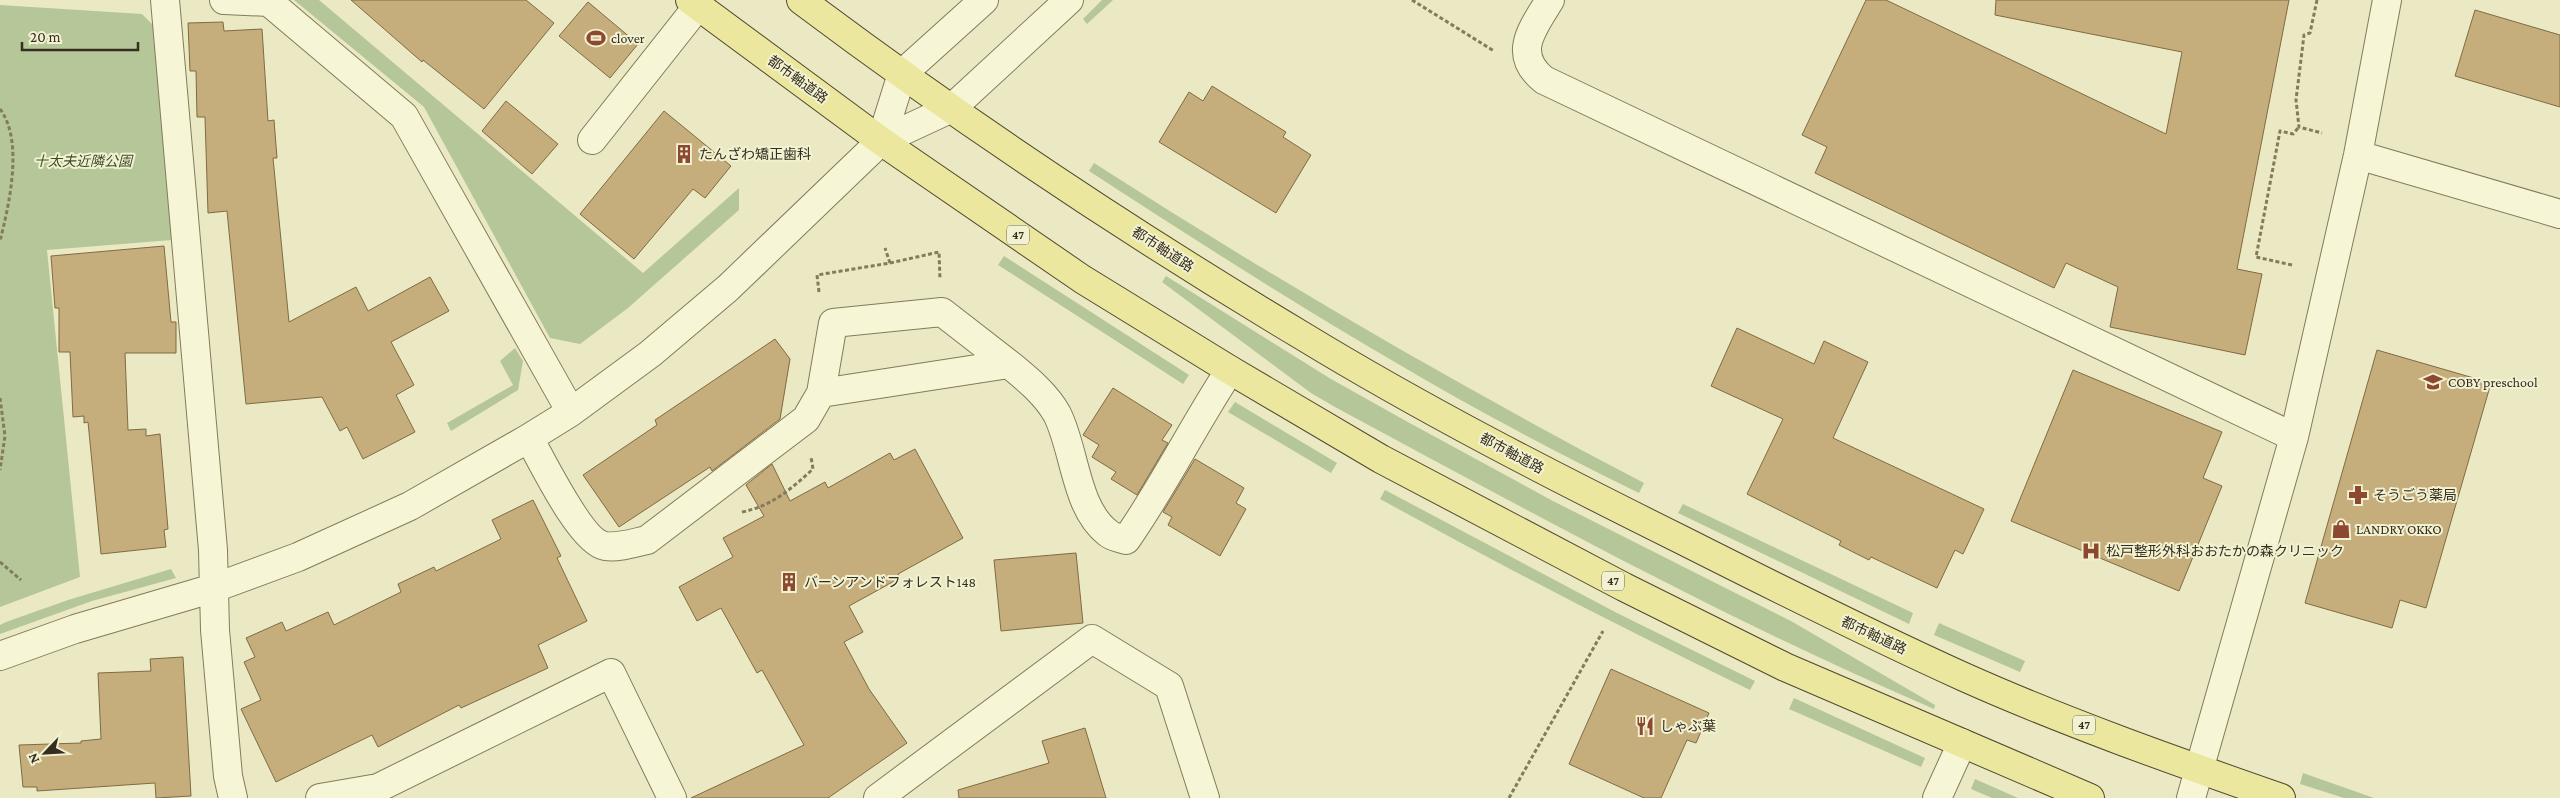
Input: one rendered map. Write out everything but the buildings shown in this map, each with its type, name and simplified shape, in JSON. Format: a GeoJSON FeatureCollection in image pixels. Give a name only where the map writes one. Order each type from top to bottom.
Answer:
{"type":"FeatureCollection","features":[{"type":"Feature","properties":{"kind":"main road","name":"都市軸道路"},"geometry":{"type":"LineString","coordinates":[[801,0],[902,74],[1183,262],[1304,337],[1448,419],[1608,504],[1777,588],[1967,678],[2201,770],[2281,798]]}},
{"type":"Feature","properties":{"kind":"main road","name":"都市軸道路"},"geometry":{"type":"LineString","coordinates":[[694,3],[881,142],[1082,279],[1230,370],[1382,458],[1624,587],[1785,667],[2090,798]]}},
{"type":"Feature","properties":{"kind":"street"},"geometry":{"type":"LineString","coordinates":[[164,0],[214,588],[215,630],[228,776],[233,798]]}},
{"type":"Feature","properties":{"kind":"street"},"geometry":{"type":"LineString","coordinates":[[224,0],[269,2],[404,116],[571,412]]}},
{"type":"Feature","properties":{"kind":"street"},"geometry":{"type":"LineString","coordinates":[[881,142],[902,74],[984,0]]}},
{"type":"Feature","properties":{"kind":"street"},"geometry":{"type":"LineString","coordinates":[[0,656],[75,629],[214,588],[298,557],[410,506],[529,438],[571,412],[693,319],[881,142],[952,108],[1069,0]]}},
{"type":"Feature","properties":{"kind":"street"},"geometry":{"type":"LineString","coordinates":[[1550,0],[1528,39],[1528,61],[1534,72],[1544,80],[2294,437]]}},
{"type":"Feature","properties":{"kind":"street"},"geometry":{"type":"LineString","coordinates":[[2191,798],[2201,770],[2294,437],[2358,155],[2388,0]]}},
{"type":"Feature","properties":{"kind":"street"},"geometry":{"type":"LineString","coordinates":[[592,140],[694,3]]}},
{"type":"Feature","properties":{"kind":"street"},"geometry":{"type":"LineString","coordinates":[[2358,155],[2560,214]]}},
{"type":"Feature","properties":{"kind":"street"},"geometry":{"type":"LineString","coordinates":[[529,438],[552,481],[587,536],[604,546],[623,546],[647,540],[806,419],[821,393],[833,323],[942,312],[1032,383],[1057,414],[1081,490],[1097,524],[1110,535],[1126,540],[1152,504],[1204,409],[1230,370]]}},
{"type":"Feature","properties":{"kind":"street"},"geometry":{"type":"LineString","coordinates":[[821,393],[1009,364]]}},
{"type":"Feature","properties":{"kind":"street"},"geometry":{"type":"LineString","coordinates":[[878,798],[1092,640],[1169,686],[1205,798]]}},
{"type":"Feature","properties":{"kind":"street"},"geometry":{"type":"LineString","coordinates":[[320,798],[378,788],[610,673],[672,798]]}},
{"type":"Feature","properties":{"kind":"street"},"geometry":{"type":"LineString","coordinates":[[1937,798],[1962,743]]}},
{"type":"Feature","properties":{"kind":"path"},"geometry":{"type":"LineString","coordinates":[[1412,0],[1495,52],[1528,61]]}},
{"type":"Feature","properties":{"kind":"path"},"geometry":{"type":"LineString","coordinates":[[2299,127],[2296,100],[2304,35],[2310,33],[2317,0]]}},
{"type":"Feature","properties":{"kind":"path"},"geometry":{"type":"LineString","coordinates":[[0,109],[14,150],[8,208],[0,241]]}},
{"type":"Feature","properties":{"kind":"path"},"geometry":{"type":"LineString","coordinates":[[2299,127],[2322,133]]}},
{"type":"Feature","properties":{"kind":"path"},"geometry":{"type":"LineString","coordinates":[[2292,265],[2256,257],[2280,131],[2292,134],[2299,127]]}},
{"type":"Feature","properties":{"kind":"path"},"geometry":{"type":"LineString","coordinates":[[885,248],[890,263]]}},
{"type":"Feature","properties":{"kind":"path"},"geometry":{"type":"LineString","coordinates":[[833,323],[822,316],[817,275],[890,263],[939,252]]}},
{"type":"Feature","properties":{"kind":"path"},"geometry":{"type":"LineString","coordinates":[[0,398],[5,436],[0,470]]}},
{"type":"Feature","properties":{"kind":"path"},"geometry":{"type":"LineString","coordinates":[[0,562],[21,580]]}},
{"type":"Feature","properties":{"kind":"path"},"geometry":{"type":"LineString","coordinates":[[1509,798],[1603,630]]}},
{"type":"Feature","properties":{"kind":"green space"},"geometry":{"type":"Polygon","coordinates":[[[294,0],[319,0],[643,273],[739,188],[739,210],[628,308],[580,344],[550,338],[424,107],[294,0]]]}},
{"type":"Feature","properties":{"kind":"green space"},"geometry":{"type":"Polygon","coordinates":[[[1102,0],[1113,0],[1087,24],[1083,19],[1102,0]]]}},
{"type":"Feature","properties":{"kind":"green space","name":"十太夫近隣公園"},"geometry":{"type":"Polygon","coordinates":[[[0,5],[142,14],[155,27],[172,240],[47,250],[80,577],[0,607],[0,5]]]}},
{"type":"Feature","properties":{"kind":"green space"},"geometry":{"type":"Polygon","coordinates":[[[1094,163],[1229,248],[1365,329],[1573,446],[1644,483],[1639,493],[1568,458],[1498,420],[1291,300],[1089,171],[1094,163]]]}},
{"type":"Feature","properties":{"kind":"green space"},"geometry":{"type":"Polygon","coordinates":[[[1004,256],[1189,375],[1183,384],[998,265],[1004,256]]]}},
{"type":"Feature","properties":{"kind":"green space"},"geometry":{"type":"Polygon","coordinates":[[[1166,276],[1331,379],[1553,501],[1791,621],[1935,705],[1934,709],[1781,640],[1706,603],[1557,526],[1335,407],[1311,393],[1162,282],[1166,276]]]}},
{"type":"Feature","properties":{"kind":"green space"},"geometry":{"type":"Polygon","coordinates":[[[515,348],[523,361],[518,390],[451,431],[447,423],[513,385],[500,361],[515,348]]]}},
{"type":"Feature","properties":{"kind":"green space"},"geometry":{"type":"Polygon","coordinates":[[[1235,402],[1337,463],[1331,473],[1228,412],[1235,402]]]}},
{"type":"Feature","properties":{"kind":"green space"},"geometry":{"type":"Polygon","coordinates":[[[1385,490],[1617,613],[1755,681],[1750,690],[1564,597],[1380,499],[1385,490]]]}},
{"type":"Feature","properties":{"kind":"green space"},"geometry":{"type":"Polygon","coordinates":[[[1683,504],[1913,613],[1909,624],[1678,513],[1683,504]]]}},
{"type":"Feature","properties":{"kind":"green space"},"geometry":{"type":"Polygon","coordinates":[[[171,569],[176,578],[92,601],[0,634],[0,625],[6,622],[68,600],[171,569]]]}},
{"type":"Feature","properties":{"kind":"green space"},"geometry":{"type":"Polygon","coordinates":[[[1939,623],[2025,661],[2020,672],[1934,635],[1939,623]]]}},
{"type":"Feature","properties":{"kind":"green space"},"geometry":{"type":"Polygon","coordinates":[[[1794,698],[1925,758],[1921,767],[1789,709],[1794,698]]]}},
{"type":"Feature","properties":{"kind":"green space"},"geometry":{"type":"Polygon","coordinates":[[[2303,773],[2374,798],[2344,798],[2300,784],[2303,773]]]}},
{"type":"Feature","properties":{"kind":"green space"},"geometry":{"type":"Polygon","coordinates":[[[1975,779],[2018,798],[1992,798],[1971,789],[1975,779]]]}},
{"type":"Feature","properties":{"kind":"place","name":"clover"},"geometry":{"type":"Point","coordinates":[596,38]}},
{"type":"Feature","properties":{"kind":"place","name":"たんざわ矯正歯科"},"geometry":{"type":"Point","coordinates":[684,154]}},
{"type":"Feature","properties":{"kind":"place","name":"COBY preschool"},"geometry":{"type":"Point","coordinates":[2433,382]}},
{"type":"Feature","properties":{"kind":"place","name":"そうごう薬局"},"geometry":{"type":"Point","coordinates":[2358,495]}},
{"type":"Feature","properties":{"kind":"place","name":"LANDRY OKKO"},"geometry":{"type":"Point","coordinates":[2341,529]}},
{"type":"Feature","properties":{"kind":"place","name":"松戸整形外科おおたかの森クリニック"},"geometry":{"type":"Point","coordinates":[2091,551]}},
{"type":"Feature","properties":{"kind":"place","name":"バーンアンドフォレスト148"},"geometry":{"type":"Point","coordinates":[789,582]}},
{"type":"Feature","properties":{"kind":"place","name":"しゃぶ葉"},"geometry":{"type":"Point","coordinates":[1645,726]}}]}
